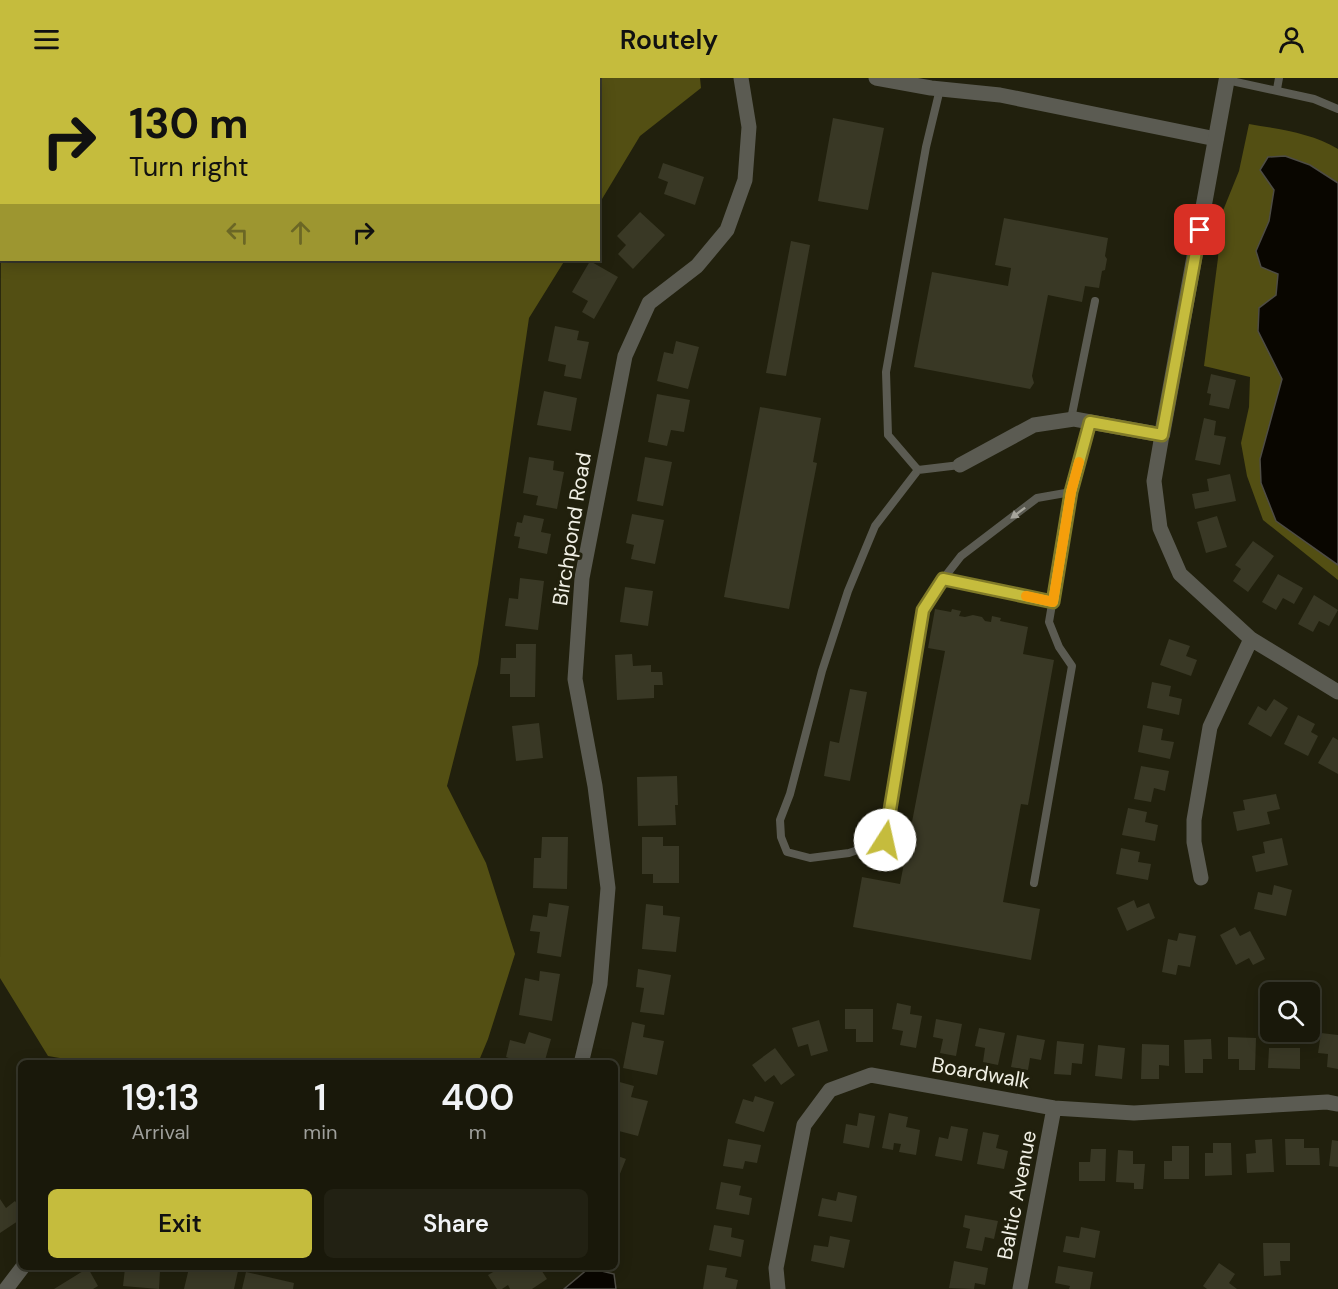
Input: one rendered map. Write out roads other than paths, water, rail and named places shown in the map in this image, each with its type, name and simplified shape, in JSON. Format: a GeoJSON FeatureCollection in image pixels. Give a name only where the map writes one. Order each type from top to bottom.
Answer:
{"type":"FeatureCollection","features":[{"type":"Feature","properties":{"kind":"street","name":"Birchpond Road"},"geometry":{"type":"LineString","coordinates":[[581,1060],[600,984],[608,888],[595,786],[575,680],[582,578],[625,356],[649,303],[697,266],[727,230],[745,180],[749,127],[741,78]]}},
{"type":"Feature","properties":{"kind":"street"},"geometry":{"type":"LineString","coordinates":[[876,78],[939,89],[1000,95],[1216,138]]}},
{"type":"Feature","properties":{"kind":"street"},"geometry":{"type":"LineString","coordinates":[[1227,79],[1154,481],[1160,528],[1180,574],[1251,639],[1338,692]]}},
{"type":"Feature","properties":{"kind":"street"},"geometry":{"type":"LineString","coordinates":[[960,465],[1034,425],[1071,419],[1162,435]]}},
{"type":"Feature","properties":{"kind":"street"},"geometry":{"type":"LineString","coordinates":[[1201,878],[1194,842],[1194,820],[1210,727],[1251,639]]}},
{"type":"Feature","properties":{"kind":"street","name":"Boardwalk"},"geometry":{"type":"LineString","coordinates":[[778,1289],[776,1268],[804,1125],[830,1090],[871,1075],[1054,1108],[1134,1113],[1327,1102],[1338,1104]]}},
{"type":"Feature","properties":{"kind":"street","name":"Baltic Avenue"},"geometry":{"type":"LineString","coordinates":[[1020,1289],[1054,1108]]}},
{"type":"Feature","properties":{"kind":"street"},"geometry":{"type":"LineString","coordinates":[[6,1289],[20,1270]]}},
{"type":"Feature","properties":{"kind":"lane"},"geometry":{"type":"LineString","coordinates":[[1277,89],[1279,78]]}},
{"type":"Feature","properties":{"kind":"lane"},"geometry":{"type":"LineString","coordinates":[[1227,79],[1314,99],[1338,110]]}},
{"type":"Feature","properties":{"kind":"lane"},"geometry":{"type":"LineString","coordinates":[[918,470],[888,435],[886,372],[926,147],[939,89]]}},
{"type":"Feature","properties":{"kind":"lane"},"geometry":{"type":"LineString","coordinates":[[1071,419],[1095,301]]}},
{"type":"Feature","properties":{"kind":"lane"},"geometry":{"type":"LineString","coordinates":[[1034,883],[1072,666],[1059,647],[1050,622],[1071,492],[1090,422]]}},
{"type":"Feature","properties":{"kind":"lane"},"geometry":{"type":"LineString","coordinates":[[960,465],[918,470],[875,526],[848,591],[822,671],[790,794],[780,820],[781,837],[787,852],[810,858],[849,853],[885,840],[923,610],[961,556],[1037,498],[1071,492]]}},
{"type":"Feature","properties":{"kind":"lane"},"geometry":{"type":"LineString","coordinates":[[943,579],[1053,602]]}}]}
